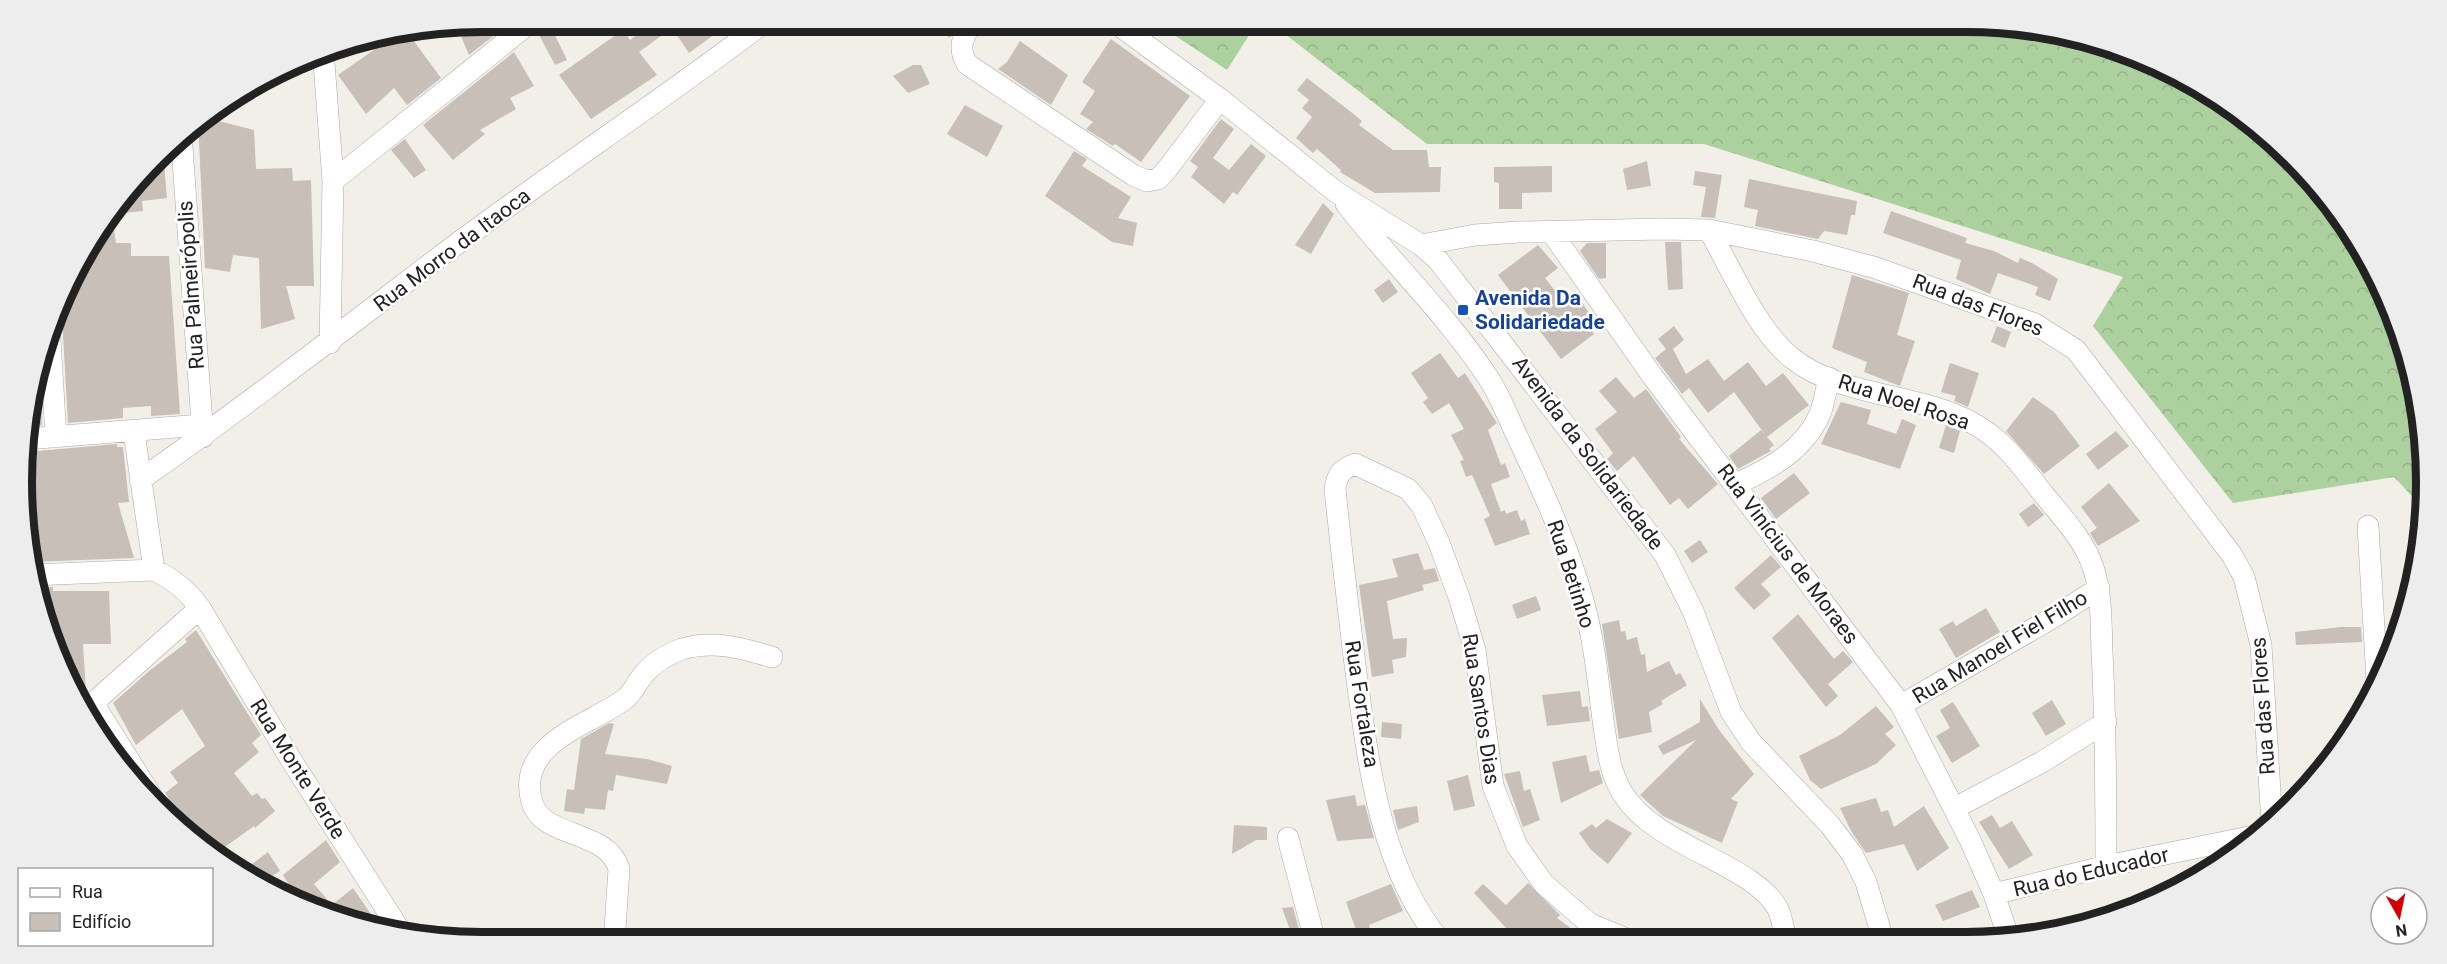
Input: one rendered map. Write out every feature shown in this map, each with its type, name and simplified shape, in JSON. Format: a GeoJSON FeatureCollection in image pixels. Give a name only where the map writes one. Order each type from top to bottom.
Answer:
{"type":"FeatureCollection","features":[{"type":"Feature","properties":{"kind":"street"},"geometry":{"type":"LineString","coordinates":[[333,181],[518,32]]}},
{"type":"Feature","properties":{"kind":"street","name":"Rua Morro da Itaoca"},"geometry":{"type":"LineString","coordinates":[[140,480],[202,431],[330,343],[443,254],[671,93],[751,32]]}},
{"type":"Feature","properties":{"kind":"street"},"geometry":{"type":"LineString","coordinates":[[966,32],[961,47],[967,64],[1118,166],[1147,181],[1158,179],[1165,172],[1220,99]]}},
{"type":"Feature","properties":{"kind":"street","name":"Avenida da Solidariedade"},"geometry":{"type":"LineString","coordinates":[[1128,32],[1220,99],[1336,192],[1421,244],[1455,280],[1665,555],[1692,611],[1731,712],[1751,742],[1830,825],[1852,854],[1866,882],[1881,932]]}},
{"type":"Feature","properties":{"kind":"street"},"geometry":{"type":"LineString","coordinates":[[324,60],[333,181],[330,343]]}},
{"type":"Feature","properties":{"kind":"street","name":"Rua Palmeirópolis"},"geometry":{"type":"LineString","coordinates":[[182,146],[202,431]]}},
{"type":"Feature","properties":{"kind":"street","name":"Rua Betinho"},"geometry":{"type":"LineString","coordinates":[[1336,192],[1471,353],[1491,381],[1561,535],[1583,600],[1591,636],[1608,754],[1623,794],[1636,810],[1660,831],[1749,881],[1768,897],[1777,908],[1784,932]]}},
{"type":"Feature","properties":{"kind":"street","name":"Rua das Flores"},"geometry":{"type":"LineString","coordinates":[[1421,244],[1475,235],[1519,232],[1709,230],[1813,251],[1926,284],[2035,324],[2076,350],[2232,555],[2244,577],[2261,645],[2271,813]]}},
{"type":"Feature","properties":{"kind":"street","name":"Rua Noel Rosa"},"geometry":{"type":"LineString","coordinates":[[1709,230],[1774,341],[1804,367],[1829,378],[1928,406],[1975,424],[2003,443],[2080,541],[2093,566],[2098,588],[2106,722],[2106,866]]}},
{"type":"Feature","properties":{"kind":"street","name":"Rua Vinícius de Moraes"},"geometry":{"type":"LineString","coordinates":[[1552,233],[1653,377],[1901,705],[1954,808],[1994,894],[2006,931]]}},
{"type":"Feature","properties":{"kind":"street"},"geometry":{"type":"LineString","coordinates":[[51,352],[56,437]]}},
{"type":"Feature","properties":{"kind":"street"},"geometry":{"type":"LineString","coordinates":[[1736,484],[1766,471],[1805,438],[1820,414],[1829,378]]}},
{"type":"Feature","properties":{"kind":"street"},"geometry":{"type":"LineString","coordinates":[[33,439],[134,432],[202,431]]}},
{"type":"Feature","properties":{"kind":"street"},"geometry":{"type":"LineString","coordinates":[[41,575],[154,570],[134,432]]}},
{"type":"Feature","properties":{"kind":"street","name":"Rua Santos Dias"},"geometry":{"type":"LineString","coordinates":[[1355,464],[1408,489],[1422,506],[1439,543],[1460,597],[1475,650],[1493,786],[1517,846],[1544,884],[1590,924],[1610,932]]}},
{"type":"Feature","properties":{"kind":"street","name":"Rua Fortaleza"},"geometry":{"type":"LineString","coordinates":[[1355,464],[1344,468],[1336,478],[1335,489],[1363,723],[1380,813],[1391,850],[1406,888],[1433,932]]}},
{"type":"Feature","properties":{"kind":"street"},"geometry":{"type":"LineString","coordinates":[[2368,526],[2376,665]]}},
{"type":"Feature","properties":{"kind":"street","name":"Rua Monte Verde"},"geometry":{"type":"LineString","coordinates":[[154,570],[171,578],[188,591],[200,608],[290,758],[396,924]]}},
{"type":"Feature","properties":{"kind":"street","name":"Rua Manoel Fiel Filho"},"geometry":{"type":"LineString","coordinates":[[1901,705],[2045,623],[2098,588]]}},
{"type":"Feature","properties":{"kind":"street"},"geometry":{"type":"LineString","coordinates":[[90,703],[200,608]]}},
{"type":"Feature","properties":{"kind":"street"},"geometry":{"type":"LineString","coordinates":[[615,932],[619,869],[616,860],[603,846],[541,816],[535,809],[531,797],[532,773],[542,755],[561,735],[626,698],[645,673],[662,657],[682,649],[726,644],[772,657]]}},
{"type":"Feature","properties":{"kind":"street"},"geometry":{"type":"LineString","coordinates":[[1954,808],[2043,762],[2106,722]]}},
{"type":"Feature","properties":{"kind":"street"},"geometry":{"type":"LineString","coordinates":[[1288,838],[1313,932]]}},
{"type":"Feature","properties":{"kind":"street","name":"Rua do Educador"},"geometry":{"type":"LineString","coordinates":[[1994,894],[2053,882],[2106,866],[2239,839]]}},
{"type":"Feature","properties":{"kind":"green space"},"geometry":{"type":"Polygon","coordinates":[[[1170,32],[1251,32],[1227,70],[1170,32]]]}},
{"type":"Feature","properties":{"kind":"green space"},"geometry":{"type":"Polygon","coordinates":[[[1282,32],[1994,32],[2053,40],[2110,55],[2190,92],[2239,125],[2284,163],[2340,232],[2369,283],[2392,337],[2400,365],[2412,423],[2415,500],[2394,477],[2233,503],[2093,326],[2123,277],[1704,144],[1427,144],[1282,32]]]}},
{"type":"Feature","properties":{"kind":"building"},"geometry":{"type":"Polygon","coordinates":[[[459,32],[498,32],[469,55],[459,32]]]}},
{"type":"Feature","properties":{"kind":"building"},"geometry":{"type":"Polygon","coordinates":[[[553,32],[567,60],[555,65],[538,33],[553,32]]]}},
{"type":"Feature","properties":{"kind":"building"},"geometry":{"type":"Polygon","coordinates":[[[620,32],[624,32],[630,40],[641,32],[666,32],[639,52],[657,75],[591,119],[559,75],[620,32]]]}},
{"type":"Feature","properties":{"kind":"building"},"geometry":{"type":"Polygon","coordinates":[[[675,32],[718,32],[689,53],[675,32]]]}},
{"type":"Feature","properties":{"kind":"building"},"geometry":{"type":"Polygon","coordinates":[[[942,32],[953,32],[950,38],[942,32]]]}},
{"type":"Feature","properties":{"kind":"building"},"geometry":{"type":"Polygon","coordinates":[[[411,37],[441,78],[407,105],[394,88],[366,114],[338,75],[385,42],[411,37]]]}},
{"type":"Feature","properties":{"kind":"building"},"geometry":{"type":"Polygon","coordinates":[[[1111,39],[1190,96],[1141,162],[1115,144],[1113,146],[1086,129],[1093,122],[1080,114],[1095,91],[1082,82],[1111,39]]]}},
{"type":"Feature","properties":{"kind":"building"},"geometry":{"type":"Polygon","coordinates":[[[1020,41],[1068,75],[1051,105],[998,69],[1007,62],[1020,41]]]}},
{"type":"Feature","properties":{"kind":"building"},"geometry":{"type":"Polygon","coordinates":[[[514,52],[534,86],[510,98],[516,109],[480,130],[485,134],[453,160],[423,125],[514,52]]]}},
{"type":"Feature","properties":{"kind":"building"},"geometry":{"type":"Polygon","coordinates":[[[913,65],[921,65],[930,84],[908,93],[893,76],[913,65]]]}},
{"type":"Feature","properties":{"kind":"building"},"geometry":{"type":"Polygon","coordinates":[[[1307,78],[1362,121],[1359,125],[1393,150],[1427,150],[1429,167],[1441,167],[1440,192],[1375,193],[1340,172],[1341,170],[1317,149],[1313,153],[1296,138],[1312,117],[1302,108],[1309,100],[1297,90],[1307,78]]]}},
{"type":"Feature","properties":{"kind":"building"},"geometry":{"type":"Polygon","coordinates":[[[965,105],[1003,126],[987,157],[947,134],[965,105]]]}},
{"type":"Feature","properties":{"kind":"building"},"geometry":{"type":"Polygon","coordinates":[[[1221,119],[1234,129],[1213,158],[1229,170],[1251,144],[1266,156],[1237,195],[1233,192],[1224,204],[1191,177],[1198,167],[1190,161],[1221,119]]]}},
{"type":"Feature","properties":{"kind":"building"},"geometry":{"type":"Polygon","coordinates":[[[215,120],[254,130],[256,169],[292,168],[293,181],[311,180],[314,286],[286,286],[295,319],[261,329],[259,258],[233,255],[230,272],[205,268],[199,132],[215,120]]]}},
{"type":"Feature","properties":{"kind":"building"},"geometry":{"type":"Polygon","coordinates":[[[405,139],[426,170],[414,178],[391,150],[405,139]]]}},
{"type":"Feature","properties":{"kind":"building"},"geometry":{"type":"Polygon","coordinates":[[[1074,151],[1087,159],[1082,166],[1131,197],[1118,218],[1137,223],[1133,246],[1112,242],[1045,196],[1074,151]]]}},
{"type":"Feature","properties":{"kind":"building"},"geometry":{"type":"Polygon","coordinates":[[[1647,161],[1651,186],[1627,190],[1623,169],[1647,161]]]}},
{"type":"Feature","properties":{"kind":"building"},"geometry":{"type":"Polygon","coordinates":[[[164,162],[167,198],[142,201],[143,211],[121,213],[164,162]]]}},
{"type":"Feature","properties":{"kind":"building"},"geometry":{"type":"Polygon","coordinates":[[[1552,166],[1552,192],[1522,193],[1522,209],[1499,209],[1499,183],[1494,182],[1494,167],[1552,166]]]}},
{"type":"Feature","properties":{"kind":"building"},"geometry":{"type":"Polygon","coordinates":[[[1695,171],[1722,175],[1715,218],[1701,217],[1706,187],[1693,185],[1695,171]]]}},
{"type":"Feature","properties":{"kind":"building"},"geometry":{"type":"Polygon","coordinates":[[[1749,179],[1857,201],[1855,215],[1851,215],[1847,235],[1824,231],[1818,239],[1755,226],[1758,210],[1744,207],[1749,179]]]}},
{"type":"Feature","properties":{"kind":"building"},"geometry":{"type":"Polygon","coordinates":[[[1323,203],[1334,214],[1311,254],[1295,245],[1323,203]]]}},
{"type":"Feature","properties":{"kind":"building"},"geometry":{"type":"Polygon","coordinates":[[[1891,211],[1967,238],[1965,243],[1994,251],[2018,263],[2020,258],[2032,263],[2058,279],[2050,301],[2035,295],[2038,287],[1998,273],[1990,294],[1956,279],[1961,260],[1883,233],[1891,211]]]}},
{"type":"Feature","properties":{"kind":"building"},"geometry":{"type":"Polygon","coordinates":[[[113,224],[116,243],[131,243],[131,256],[169,256],[180,414],[151,416],[151,406],[123,408],[123,418],[68,423],[62,320],[78,283],[113,224]]]}},
{"type":"Feature","properties":{"kind":"building"},"geometry":{"type":"Polygon","coordinates":[[[1665,242],[1681,242],[1683,289],[1668,290],[1665,242]]]}},
{"type":"Feature","properties":{"kind":"building"},"geometry":{"type":"Polygon","coordinates":[[[1587,243],[1606,243],[1606,278],[1599,279],[1580,251],[1587,243]]]}},
{"type":"Feature","properties":{"kind":"building"},"geometry":{"type":"Polygon","coordinates":[[[1538,245],[1558,268],[1545,278],[1563,301],[1574,291],[1594,320],[1588,326],[1594,334],[1561,359],[1498,275],[1538,245]]]}},
{"type":"Feature","properties":{"kind":"building"},"geometry":{"type":"Polygon","coordinates":[[[1852,275],[1909,293],[1897,335],[1915,341],[1900,386],[1864,372],[1867,362],[1832,348],[1852,275]]]}},
{"type":"Feature","properties":{"kind":"building"},"geometry":{"type":"Polygon","coordinates":[[[1389,279],[1398,292],[1383,303],[1374,290],[1389,279]]]}},
{"type":"Feature","properties":{"kind":"building"},"geometry":{"type":"Polygon","coordinates":[[[1674,326],[1684,340],[1673,349],[1686,374],[1708,359],[1724,381],[1748,362],[1766,386],[1783,373],[1809,405],[1767,437],[1774,445],[1769,449],[1771,451],[1738,469],[1729,456],[1761,430],[1766,436],[1734,392],[1708,413],[1689,388],[1682,394],[1655,358],[1666,349],[1658,339],[1674,326]]]}},
{"type":"Feature","properties":{"kind":"building"},"geometry":{"type":"Polygon","coordinates":[[[1997,326],[2011,332],[2005,348],[1991,342],[1997,326]]]}},
{"type":"Feature","properties":{"kind":"building"},"geometry":{"type":"Polygon","coordinates":[[[1440,353],[1458,378],[1465,373],[1497,423],[1488,430],[1501,465],[1505,463],[1510,477],[1491,484],[1501,512],[1505,510],[1506,514],[1517,510],[1521,521],[1525,519],[1530,534],[1495,546],[1484,519],[1490,516],[1472,475],[1466,477],[1460,461],[1464,460],[1451,435],[1464,429],[1449,403],[1432,414],[1423,402],[1428,398],[1411,373],[1440,353]]]}},
{"type":"Feature","properties":{"kind":"building"},"geometry":{"type":"Polygon","coordinates":[[[1950,363],[1979,373],[1968,407],[1954,401],[1956,396],[1941,392],[1950,363]]]}},
{"type":"Feature","properties":{"kind":"building"},"geometry":{"type":"Polygon","coordinates":[[[1616,377],[1634,398],[1646,389],[1681,437],[1679,439],[1718,484],[1688,509],[1679,498],[1670,505],[1634,456],[1617,471],[1607,459],[1613,453],[1595,429],[1617,412],[1599,391],[1616,377]]]}},
{"type":"Feature","properties":{"kind":"building"},"geometry":{"type":"Polygon","coordinates":[[[40,393],[42,425],[35,425],[40,393]]]}},
{"type":"Feature","properties":{"kind":"building"},"geometry":{"type":"Polygon","coordinates":[[[2033,397],[2054,412],[2080,446],[2044,474],[2006,431],[2033,397]]]}},
{"type":"Feature","properties":{"kind":"building"},"geometry":{"type":"Polygon","coordinates":[[[1841,402],[1871,410],[1867,424],[1896,434],[1902,419],[1916,425],[1900,469],[1821,444],[1841,402]]]}},
{"type":"Feature","properties":{"kind":"building"},"geometry":{"type":"Polygon","coordinates":[[[1946,425],[1960,431],[1954,453],[1939,448],[1946,425]]]}},
{"type":"Feature","properties":{"kind":"building"},"geometry":{"type":"Polygon","coordinates":[[[2116,431],[2129,446],[2098,470],[2086,454],[2116,431]]]}},
{"type":"Feature","properties":{"kind":"building"},"geometry":{"type":"Polygon","coordinates":[[[117,444],[117,447],[123,447],[129,502],[118,503],[134,558],[39,562],[32,511],[32,451],[117,444]]]}},
{"type":"Feature","properties":{"kind":"building"},"geometry":{"type":"Polygon","coordinates":[[[1794,473],[1810,493],[1776,519],[1761,498],[1794,473]]]}},
{"type":"Feature","properties":{"kind":"building"},"geometry":{"type":"Polygon","coordinates":[[[2109,483],[2140,521],[2098,546],[2090,533],[2097,528],[2081,507],[2109,483]]]}},
{"type":"Feature","properties":{"kind":"building"},"geometry":{"type":"Polygon","coordinates":[[[2034,503],[2044,515],[2028,527],[2019,514],[2034,503]]]}},
{"type":"Feature","properties":{"kind":"building"},"geometry":{"type":"Polygon","coordinates":[[[1700,540],[1708,552],[1692,563],[1684,551],[1700,540]]]}},
{"type":"Feature","properties":{"kind":"building"},"geometry":{"type":"Polygon","coordinates":[[[1418,553],[1424,570],[1435,568],[1439,581],[1422,585],[1424,590],[1387,601],[1393,639],[1407,638],[1406,657],[1392,660],[1394,673],[1372,677],[1359,585],[1398,577],[1392,559],[1418,553]]]}},
{"type":"Feature","properties":{"kind":"building"},"geometry":{"type":"Polygon","coordinates":[[[1771,555],[1781,567],[1761,584],[1771,595],[1754,610],[1734,588],[1771,555]]]}},
{"type":"Feature","properties":{"kind":"building"},"geometry":{"type":"Polygon","coordinates":[[[44,587],[53,587],[53,591],[109,591],[111,644],[83,644],[86,692],[78,681],[55,627],[44,587]]]}},
{"type":"Feature","properties":{"kind":"building"},"geometry":{"type":"Polygon","coordinates":[[[1536,596],[1541,610],[1517,619],[1512,605],[1536,596]]]}},
{"type":"Feature","properties":{"kind":"building"},"geometry":{"type":"Polygon","coordinates":[[[1986,608],[2000,632],[1956,658],[1939,629],[1953,621],[1956,626],[1986,608]]]}},
{"type":"Feature","properties":{"kind":"building"},"geometry":{"type":"Polygon","coordinates":[[[1798,614],[1834,659],[1843,651],[1853,662],[1828,684],[1838,696],[1826,707],[1772,638],[1798,614]]]}},
{"type":"Feature","properties":{"kind":"building"},"geometry":{"type":"Polygon","coordinates":[[[1619,620],[1621,632],[1625,631],[1627,640],[1637,637],[1641,655],[1645,654],[1647,672],[1669,661],[1676,675],[1680,673],[1687,685],[1661,701],[1663,704],[1649,712],[1652,732],[1619,739],[1602,624],[1619,620]]]}},
{"type":"Feature","properties":{"kind":"building"},"geometry":{"type":"Polygon","coordinates":[[[2361,627],[2362,642],[2296,645],[2295,632],[2361,627]]]}},
{"type":"Feature","properties":{"kind":"building"},"geometry":{"type":"Polygon","coordinates":[[[196,630],[261,735],[252,743],[259,752],[234,773],[252,796],[257,793],[262,799],[265,798],[275,811],[255,828],[254,826],[222,849],[179,816],[165,793],[178,783],[170,772],[205,746],[182,709],[136,745],[113,703],[187,642],[185,639],[196,630]]]}},
{"type":"Feature","properties":{"kind":"building"},"geometry":{"type":"Polygon","coordinates":[[[1580,691],[1582,707],[1588,706],[1590,721],[1547,726],[1542,695],[1580,691]]]}},
{"type":"Feature","properties":{"kind":"building"},"geometry":{"type":"Polygon","coordinates":[[[1700,699],[1719,730],[1754,774],[1731,799],[1738,802],[1722,843],[1663,816],[1640,795],[1696,740],[1663,755],[1658,746],[1700,722],[1700,699]]]}},
{"type":"Feature","properties":{"kind":"building"},"geometry":{"type":"Polygon","coordinates":[[[2052,700],[2066,724],[2046,736],[2032,713],[2052,700]]]}},
{"type":"Feature","properties":{"kind":"building"},"geometry":{"type":"Polygon","coordinates":[[[1953,702],[1980,746],[1952,763],[1936,736],[1950,728],[1940,710],[1953,702]]]}},
{"type":"Feature","properties":{"kind":"building"},"geometry":{"type":"Polygon","coordinates":[[[1876,706],[1894,727],[1885,734],[1896,745],[1876,764],[1821,789],[1810,780],[1799,756],[1840,735],[1876,706]]]}},
{"type":"Feature","properties":{"kind":"building"},"geometry":{"type":"Polygon","coordinates":[[[1382,722],[1402,724],[1401,739],[1381,737],[1382,722]]]}},
{"type":"Feature","properties":{"kind":"building"},"geometry":{"type":"Polygon","coordinates":[[[609,723],[614,724],[605,754],[647,759],[672,766],[667,784],[616,775],[613,791],[608,790],[605,810],[585,808],[584,814],[564,811],[567,789],[574,790],[581,739],[609,723]]]}},
{"type":"Feature","properties":{"kind":"building"},"geometry":{"type":"Polygon","coordinates":[[[1586,755],[1590,772],[1599,770],[1603,783],[1561,803],[1552,762],[1586,755]]]}},
{"type":"Feature","properties":{"kind":"building"},"geometry":{"type":"Polygon","coordinates":[[[1520,771],[1524,791],[1530,789],[1540,820],[1523,827],[1504,774],[1520,771]]]}},
{"type":"Feature","properties":{"kind":"building"},"geometry":{"type":"Polygon","coordinates":[[[1468,775],[1475,806],[1454,811],[1447,781],[1468,775]]]}},
{"type":"Feature","properties":{"kind":"building"},"geometry":{"type":"Polygon","coordinates":[[[1355,795],[1357,806],[1365,805],[1374,838],[1337,841],[1326,800],[1355,795]]]}},
{"type":"Feature","properties":{"kind":"building"},"geometry":{"type":"Polygon","coordinates":[[[1876,798],[1881,812],[1888,810],[1894,827],[1924,806],[1949,848],[1917,871],[1904,844],[1866,853],[1851,831],[1840,808],[1876,798]]]}},
{"type":"Feature","properties":{"kind":"building"},"geometry":{"type":"Polygon","coordinates":[[[1417,806],[1419,822],[1398,830],[1393,810],[1417,806]]]}},
{"type":"Feature","properties":{"kind":"building"},"geometry":{"type":"Polygon","coordinates":[[[1992,815],[2000,828],[2012,821],[2033,855],[2009,869],[1979,822],[1992,815]]]}},
{"type":"Feature","properties":{"kind":"building"},"geometry":{"type":"Polygon","coordinates":[[[1607,819],[1632,833],[1608,864],[1591,850],[1579,833],[1592,824],[1596,828],[1607,819]]]}},
{"type":"Feature","properties":{"kind":"building"},"geometry":{"type":"Polygon","coordinates":[[[1234,825],[1267,827],[1267,840],[1256,840],[1232,854],[1234,825]]]}},
{"type":"Feature","properties":{"kind":"building"},"geometry":{"type":"Polygon","coordinates":[[[326,840],[340,862],[314,884],[332,905],[353,888],[374,919],[337,909],[293,890],[283,875],[326,840]]]}},
{"type":"Feature","properties":{"kind":"building"},"geometry":{"type":"Polygon","coordinates":[[[268,852],[280,871],[268,878],[248,867],[268,852]]]}},
{"type":"Feature","properties":{"kind":"building"},"geometry":{"type":"Polygon","coordinates":[[[1528,883],[1560,915],[1557,918],[1576,932],[1510,932],[1474,893],[1483,884],[1506,905],[1528,883]]]}},
{"type":"Feature","properties":{"kind":"building"},"geometry":{"type":"Polygon","coordinates":[[[1391,884],[1403,911],[1369,925],[1371,932],[1357,932],[1346,902],[1391,884]]]}},
{"type":"Feature","properties":{"kind":"building"},"geometry":{"type":"Polygon","coordinates":[[[1972,890],[1980,907],[1943,921],[1935,905],[1972,890]]]}},
{"type":"Feature","properties":{"kind":"building"},"geometry":{"type":"Polygon","coordinates":[[[1293,907],[1300,932],[1291,932],[1282,908],[1293,907]]]}},
{"type":"Feature","properties":{"kind":"place","name":"Avenida Da Solidariedade"},"geometry":{"type":"Point","coordinates":[1463,310]}}]}
